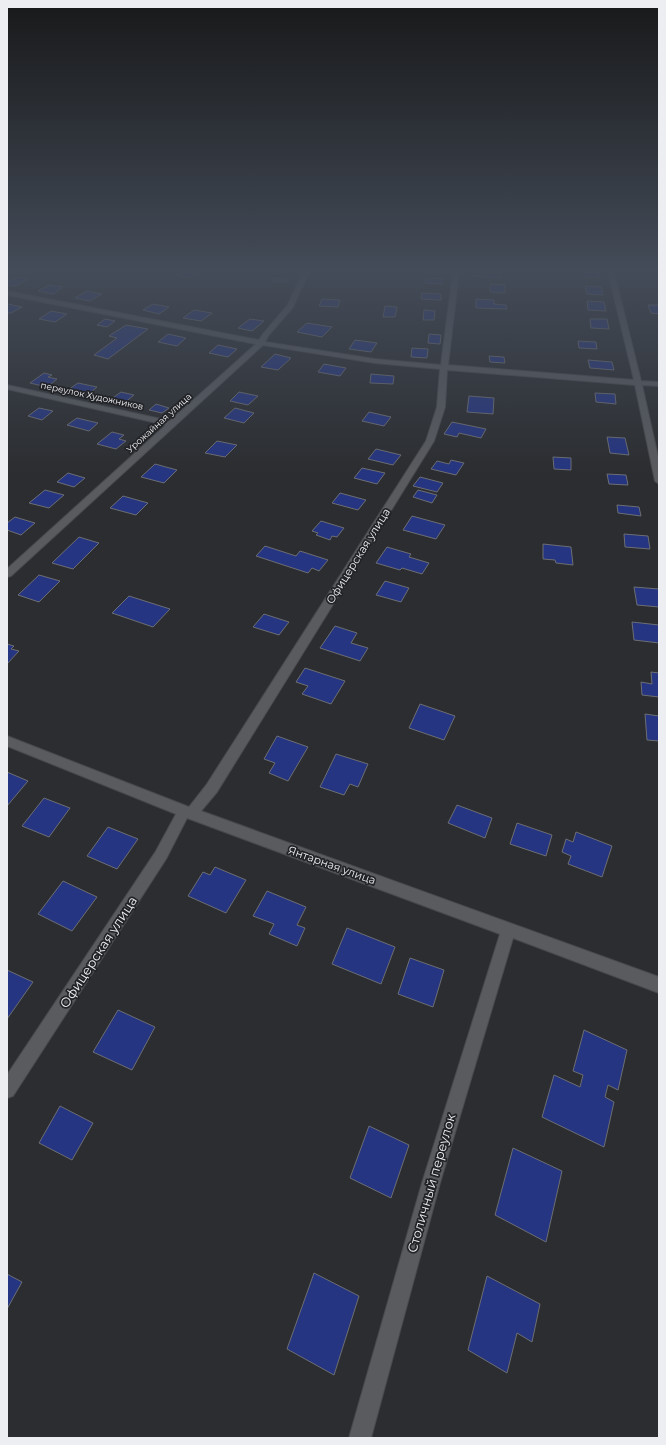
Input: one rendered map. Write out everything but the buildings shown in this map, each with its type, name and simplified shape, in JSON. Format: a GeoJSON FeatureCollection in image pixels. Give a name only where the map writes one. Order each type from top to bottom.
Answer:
{"type":"FeatureCollection","features":[{"type":"Feature","properties":{"kind":"street"},"geometry":{"type":"LineString","coordinates":[[243,339],[375,361],[578,379],[659,384]]}},
{"type":"Feature","properties":{"kind":"street","name":"Урожайная улица"},"geometry":{"type":"LineString","coordinates":[[7,574],[173,424],[261,343],[263,339]]}},
{"type":"Feature","properties":{"kind":"street","name":"Офицерская улица"},"geometry":{"type":"LineString","coordinates":[[7,1090],[161,855],[187,812],[212,788],[430,441],[441,407],[447,339]]}},
{"type":"Feature","properties":{"kind":"street"},"geometry":{"type":"LineString","coordinates":[[627,339],[659,481]]}},
{"type":"Feature","properties":{"kind":"street","name":"переулок Художников"},"geometry":{"type":"LineString","coordinates":[[7,387],[173,424]]}},
{"type":"Feature","properties":{"kind":"street","name":"Янтарная улица"},"geometry":{"type":"LineString","coordinates":[[7,741],[187,812],[659,985]]}},
{"type":"Feature","properties":{"kind":"street","name":"Столичный переулок"},"geometry":{"type":"LineString","coordinates":[[360,1438],[403,1278],[473,1039],[508,930]]}}]}
